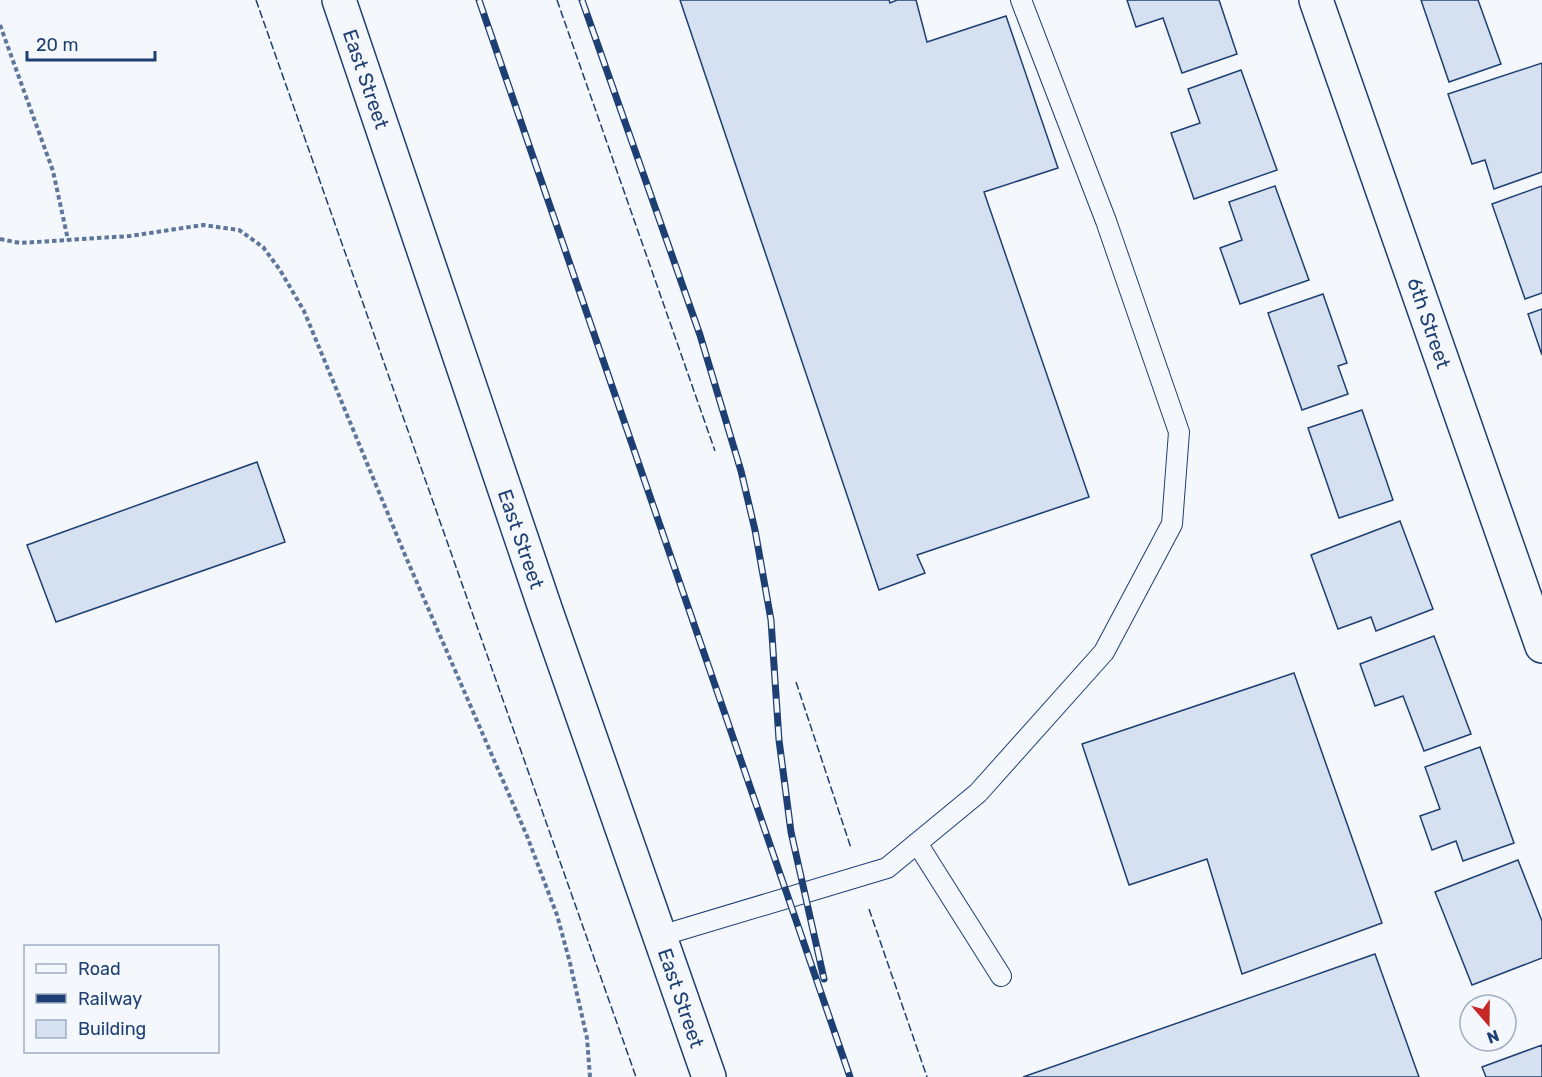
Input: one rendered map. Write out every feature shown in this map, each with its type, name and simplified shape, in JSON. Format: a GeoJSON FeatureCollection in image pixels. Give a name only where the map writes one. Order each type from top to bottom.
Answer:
{"type":"FeatureCollection","features":[{"type":"Feature","properties":{"kind":"main road","name":"East Street"},"geometry":{"type":"LineString","coordinates":[[339,0],[546,611],[709,1077]]}},
{"type":"Feature","properties":{"kind":"main road","name":"6th Street"},"geometry":{"type":"LineString","coordinates":[[1316,0],[1542,646]]}},
{"type":"Feature","properties":{"kind":"lane"},"geometry":{"type":"LineString","coordinates":[[660,936],[887,868],[978,793],[1104,652],[1172,524],[1179,432],[1106,221],[1021,0]]}},
{"type":"Feature","properties":{"kind":"lane"},"geometry":{"type":"LineString","coordinates":[[917,843],[1001,976]]}},
{"type":"Feature","properties":{"kind":"path"},"geometry":{"type":"LineString","coordinates":[[0,25],[53,171],[69,240]]}},
{"type":"Feature","properties":{"kind":"path"},"geometry":{"type":"LineString","coordinates":[[0,240],[20,243],[129,236],[203,225],[239,230],[263,247],[280,270],[304,310],[405,555],[527,836],[557,915],[570,963],[587,1038],[590,1077]]}},
{"type":"Feature","properties":{"kind":"building"},"geometry":{"type":"Polygon","coordinates":[[[680,0],[889,0],[890,3],[897,0],[916,0],[927,42],[1006,16],[1058,168],[984,192],[1089,497],[917,555],[925,573],[879,590],[680,0]]]}},
{"type":"Feature","properties":{"kind":"building"},"geometry":{"type":"Polygon","coordinates":[[[1127,0],[1219,0],[1237,54],[1182,73],[1163,18],[1136,27],[1127,0]]]}},
{"type":"Feature","properties":{"kind":"building"},"geometry":{"type":"Polygon","coordinates":[[[1421,0],[1478,0],[1501,64],[1449,82],[1421,0]]]}},
{"type":"Feature","properties":{"kind":"building"},"geometry":{"type":"Polygon","coordinates":[[[1542,63],[1542,172],[1494,189],[1485,160],[1472,164],[1448,94],[1542,63]]]}},
{"type":"Feature","properties":{"kind":"building"},"geometry":{"type":"Polygon","coordinates":[[[1241,70],[1277,170],[1194,199],[1171,133],[1200,123],[1188,89],[1241,70]]]}},
{"type":"Feature","properties":{"kind":"building"},"geometry":{"type":"Polygon","coordinates":[[[1275,186],[1309,280],[1240,304],[1220,248],[1242,240],[1229,202],[1275,186]]]}},
{"type":"Feature","properties":{"kind":"building"},"geometry":{"type":"Polygon","coordinates":[[[1542,186],[1542,293],[1525,299],[1492,204],[1542,186]]]}},
{"type":"Feature","properties":{"kind":"building"},"geometry":{"type":"Polygon","coordinates":[[[1323,294],[1347,363],[1338,366],[1348,394],[1302,410],[1268,313],[1323,294]]]}},
{"type":"Feature","properties":{"kind":"building"},"geometry":{"type":"Polygon","coordinates":[[[1542,309],[1542,355],[1528,314],[1542,309]]]}},
{"type":"Feature","properties":{"kind":"building"},"geometry":{"type":"Polygon","coordinates":[[[1362,410],[1393,500],[1339,518],[1308,428],[1362,410]]]}},
{"type":"Feature","properties":{"kind":"building"},"geometry":{"type":"Polygon","coordinates":[[[257,462],[285,542],[56,622],[27,545],[257,462]]]}},
{"type":"Feature","properties":{"kind":"building"},"geometry":{"type":"Polygon","coordinates":[[[1400,521],[1433,609],[1376,631],[1371,617],[1338,629],[1311,555],[1400,521]]]}},
{"type":"Feature","properties":{"kind":"building"},"geometry":{"type":"Polygon","coordinates":[[[1434,636],[1471,734],[1424,751],[1403,696],[1375,706],[1360,664],[1434,636]]]}},
{"type":"Feature","properties":{"kind":"building"},"geometry":{"type":"Polygon","coordinates":[[[1294,673],[1382,923],[1242,974],[1207,859],[1129,885],[1082,744],[1294,673]]]}},
{"type":"Feature","properties":{"kind":"building"},"geometry":{"type":"Polygon","coordinates":[[[1480,747],[1514,843],[1463,861],[1456,841],[1432,850],[1420,816],[1440,809],[1425,767],[1480,747]]]}},
{"type":"Feature","properties":{"kind":"building"},"geometry":{"type":"Polygon","coordinates":[[[1518,860],[1542,921],[1542,958],[1472,985],[1435,892],[1518,860]]]}},
{"type":"Feature","properties":{"kind":"building"},"geometry":{"type":"Polygon","coordinates":[[[1375,954],[1419,1077],[1023,1077],[1375,954]]]}},
{"type":"Feature","properties":{"kind":"building"},"geometry":{"type":"Polygon","coordinates":[[[1542,1045],[1542,1077],[1486,1077],[1482,1067],[1542,1045]]]}},
{"type":"Feature","properties":{"kind":"railway"},"geometry":{"type":"LineString","coordinates":[[479,0],[850,1077]]}},
{"type":"Feature","properties":{"kind":"railway"},"geometry":{"type":"LineString","coordinates":[[582,0],[700,335],[741,471],[755,530],[771,620],[779,740],[791,832],[824,979]]}},
{"type":"Feature","properties":{"kind":"fence"},"geometry":{"type":"LineString","coordinates":[[256,0],[636,1077]]}},
{"type":"Feature","properties":{"kind":"fence"},"geometry":{"type":"LineString","coordinates":[[557,0],[715,451]]}},
{"type":"Feature","properties":{"kind":"fence"},"geometry":{"type":"LineString","coordinates":[[796,682],[851,848]]}},
{"type":"Feature","properties":{"kind":"fence"},"geometry":{"type":"LineString","coordinates":[[869,909],[927,1077]]}}]}
